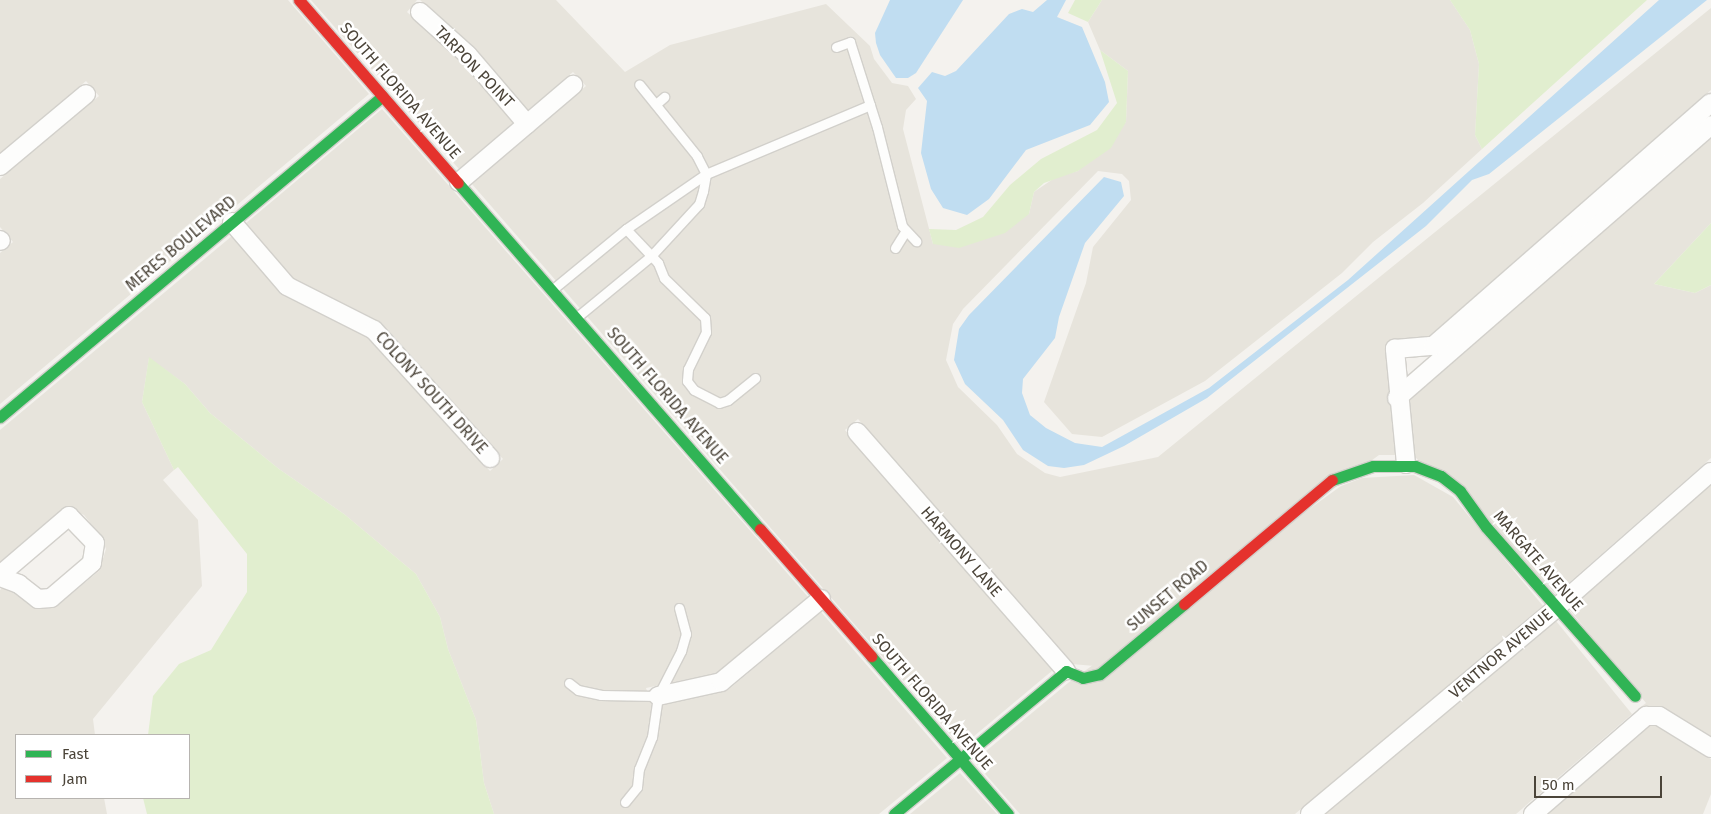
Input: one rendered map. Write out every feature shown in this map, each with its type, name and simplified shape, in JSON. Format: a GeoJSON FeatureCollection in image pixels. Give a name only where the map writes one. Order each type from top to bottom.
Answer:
{"type":"FeatureCollection","features":[{"type":"Feature","properties":{"kind":"street","name":"SOUTH FLORIDA AVENUE"},"geometry":{"type":"LineString","coordinates":[[300,0],[1008,814]]}},
{"type":"Feature","properties":{"kind":"street","name":"TARPON POINT"},"geometry":{"type":"LineString","coordinates":[[420,12],[468,55],[527,124]]}},
{"type":"Feature","properties":{"kind":"street","name":"TARPON POINT"},"geometry":{"type":"LineString","coordinates":[[458,182],[573,85]]}},
{"type":"Feature","properties":{"kind":"street"},"geometry":{"type":"LineString","coordinates":[[0,166],[86,94]]}},
{"type":"Feature","properties":{"kind":"street","name":"MERES BOULEVARD"},"geometry":{"type":"LineString","coordinates":[[0,417],[382,96]]}},
{"type":"Feature","properties":{"kind":"street"},"geometry":{"type":"LineString","coordinates":[[1406,464],[1397,398],[1395,349],[1433,346],[1711,103]]}},
{"type":"Feature","properties":{"kind":"street"},"geometry":{"type":"LineString","coordinates":[[1397,398],[1711,125]]}},
{"type":"Feature","properties":{"kind":"street","name":"COLONY SOUTH DRIVE"},"geometry":{"type":"LineString","coordinates":[[232,222],[287,286],[374,330],[490,458]]}},
{"type":"Feature","properties":{"kind":"street","name":"HARMONY LANE"},"geometry":{"type":"LineString","coordinates":[[857,432],[1066,671]]}},
{"type":"Feature","properties":{"kind":"street","name":"MARGATE AVENUE"},"geometry":{"type":"LineString","coordinates":[[1406,464],[1432,472],[1460,491],[1486,527],[1635,696]]}},
{"type":"Feature","properties":{"kind":"street","name":"SUNSET ROAD"},"geometry":{"type":"LineString","coordinates":[[1066,671],[1083,678],[1100,674],[1335,478],[1367,467],[1406,464]]}},
{"type":"Feature","properties":{"kind":"street","name":"VENTNOR AVENUE"},"geometry":{"type":"LineString","coordinates":[[1310,814],[1556,608],[1711,472]]}},
{"type":"Feature","properties":{"kind":"street"},"geometry":{"type":"LineString","coordinates":[[69,516],[77,520],[95,543],[92,563],[46,600],[34,597],[19,584],[0,576],[69,516]]}},
{"type":"Feature","properties":{"kind":"street"},"geometry":{"type":"LineString","coordinates":[[658,696],[722,682],[822,599]]}},
{"type":"Feature","properties":{"kind":"street"},"geometry":{"type":"LineString","coordinates":[[894,814],[1066,671]]}},
{"type":"Feature","properties":{"kind":"street"},"geometry":{"type":"LineString","coordinates":[[1532,814],[1646,716],[1659,716],[1711,748]]}},
{"type":"Feature","properties":{"kind":"lane"},"geometry":{"type":"LineString","coordinates":[[836,47],[850,42],[870,105],[905,232],[916,241]]}},
{"type":"Feature","properties":{"kind":"lane"},"geometry":{"type":"LineString","coordinates":[[577,318],[651,256],[699,204],[706,174],[690,145],[639,84]]}},
{"type":"Feature","properties":{"kind":"lane"},"geometry":{"type":"LineString","coordinates":[[656,104],[664,97]]}},
{"type":"Feature","properties":{"kind":"lane"},"geometry":{"type":"LineString","coordinates":[[553,289],[626,229],[706,174],[870,105]]}},
{"type":"Feature","properties":{"kind":"lane"},"geometry":{"type":"LineString","coordinates":[[626,229],[662,268],[664,278],[705,318],[707,325],[688,369],[687,382],[694,390],[719,403],[728,400],[755,378]]}},
{"type":"Feature","properties":{"kind":"lane"},"geometry":{"type":"LineString","coordinates":[[895,248],[905,232]]}},
{"type":"Feature","properties":{"kind":"lane"},"geometry":{"type":"LineString","coordinates":[[625,802],[637,787],[639,769],[652,738],[658,696],[681,651],[686,634],[679,608]]}},
{"type":"Feature","properties":{"kind":"lane"},"geometry":{"type":"LineString","coordinates":[[569,683],[578,690],[601,695],[658,696]]}},
{"type":"Feature","properties":{"kind":"shaded area"},"geometry":{"type":"Polygon","coordinates":[[[0,0],[288,0],[369,94],[0,404],[0,253],[13,242],[0,227],[0,179],[99,96],[86,81],[0,153],[0,0]]]}},
{"type":"Feature","properties":{"kind":"shaded area"},"geometry":{"type":"Polygon","coordinates":[[[311,0],[417,0],[407,12],[461,61],[514,122],[459,169],[311,0]]]}},
{"type":"Feature","properties":{"kind":"shaded area"},"geometry":{"type":"Polygon","coordinates":[[[420,0],[556,0],[625,72],[670,45],[826,4],[870,46],[874,59],[892,83],[908,86],[916,99],[906,110],[903,129],[933,244],[1029,214],[1034,192],[1056,177],[1078,171],[1126,122],[1128,71],[1100,50],[1088,22],[1102,0],[1450,0],[1470,30],[1479,64],[1475,135],[1482,149],[1423,203],[1373,242],[1342,273],[1205,381],[1102,437],[1072,434],[1044,402],[1086,283],[1093,247],[1131,200],[1129,181],[1122,174],[1098,171],[963,309],[953,324],[946,360],[958,387],[997,425],[1017,454],[1045,473],[1060,477],[1158,457],[1711,8],[1711,90],[1429,337],[1393,340],[1386,349],[1396,455],[1379,455],[1095,666],[1071,664],[858,419],[845,430],[1053,670],[961,747],[472,184],[586,86],[573,72],[527,111],[474,49],[420,0]]]}},
{"type":"Feature","properties":{"kind":"shaded area"},"geometry":{"type":"Polygon","coordinates":[[[382,109],[808,597],[717,673],[646,688],[652,707],[728,690],[821,612],[947,758],[879,814],[494,814],[484,783],[476,720],[448,649],[440,617],[416,574],[344,514],[279,469],[210,413],[185,384],[149,358],[142,402],[174,470],[163,480],[198,520],[202,586],[93,719],[95,734],[15,734],[15,799],[104,799],[107,814],[0,814],[0,590],[3,587],[15,592],[35,608],[47,609],[57,606],[99,571],[106,549],[102,538],[84,515],[65,507],[0,562],[0,430],[232,236],[283,294],[369,337],[490,471],[503,459],[381,324],[293,280],[245,224],[382,109]]]}},
{"type":"Feature","properties":{"kind":"shaded area"},"geometry":{"type":"Polygon","coordinates":[[[1711,138],[1711,223],[1654,284],[1695,293],[1711,285],[1711,458],[1556,594],[1414,456],[1407,402],[1711,138]]]}},
{"type":"Feature","properties":{"kind":"shaded area"},"geometry":{"type":"Polygon","coordinates":[[[1414,475],[1453,497],[1543,606],[1295,814],[1020,814],[974,761],[1068,683],[1341,486],[1362,478],[1414,475]]]}},
{"type":"Feature","properties":{"kind":"shaded area"},"geometry":{"type":"Polygon","coordinates":[[[1711,485],[1711,737],[1663,709],[1650,706],[1638,709],[1646,703],[1569,609],[1711,485]]]}},
{"type":"Feature","properties":{"kind":"shaded area"},"geometry":{"type":"Polygon","coordinates":[[[1556,621],[1632,714],[1516,814],[1326,814],[1556,621]]]}},
{"type":"Feature","properties":{"kind":"shaded area"},"geometry":{"type":"Polygon","coordinates":[[[1650,725],[1657,725],[1711,759],[1711,794],[1703,814],[1547,814],[1650,725]]]}},
{"type":"Feature","properties":{"kind":"shaded area"},"geometry":{"type":"Polygon","coordinates":[[[960,773],[997,814],[910,814],[960,773]]]}},
{"type":"Feature","properties":{"kind":"green space"},"geometry":{"type":"Polygon","coordinates":[[[1075,0],[1102,0],[1088,22],[1068,13],[1075,0]]]}},
{"type":"Feature","properties":{"kind":"green space"},"geometry":{"type":"Polygon","coordinates":[[[1450,0],[1647,0],[1482,149],[1475,135],[1479,64],[1470,30],[1450,0]]]}},
{"type":"Feature","properties":{"kind":"green space"},"geometry":{"type":"Polygon","coordinates":[[[1100,50],[1128,71],[1126,122],[1111,148],[1078,171],[1044,183],[1034,192],[1029,214],[1005,233],[959,248],[933,244],[929,229],[956,230],[983,217],[1010,185],[1041,159],[1097,130],[1117,103],[1100,50]]]}},
{"type":"Feature","properties":{"kind":"green space"},"geometry":{"type":"Polygon","coordinates":[[[1711,223],[1711,285],[1695,293],[1654,284],[1711,223]]]}},
{"type":"Feature","properties":{"kind":"green space"},"geometry":{"type":"Polygon","coordinates":[[[149,357],[185,384],[210,413],[279,469],[344,514],[416,574],[440,617],[448,649],[476,720],[484,783],[494,814],[147,814],[143,799],[190,799],[190,734],[148,734],[153,696],[179,664],[211,650],[247,592],[247,554],[178,467],[174,470],[142,402],[149,357]]]}},
{"type":"Feature","properties":{"kind":"water"},"geometry":{"type":"Polygon","coordinates":[[[890,0],[963,0],[916,73],[908,78],[896,78],[880,55],[876,43],[875,33],[890,0]]]}},
{"type":"Feature","properties":{"kind":"water"},"geometry":{"type":"Polygon","coordinates":[[[1047,0],[1066,0],[1057,17],[1082,27],[1105,82],[1109,102],[1090,125],[1026,150],[989,199],[967,215],[943,208],[931,189],[921,153],[927,101],[918,88],[932,72],[945,76],[956,71],[1009,14],[1022,9],[1033,12],[1047,0]]]}},
{"type":"Feature","properties":{"kind":"water"},"geometry":{"type":"Polygon","coordinates":[[[1659,0],[1707,0],[1489,174],[1472,180],[1426,226],[1207,398],[1124,446],[1084,465],[1064,468],[1048,466],[1023,450],[1003,420],[965,384],[954,360],[959,329],[969,315],[1104,177],[1121,182],[1124,196],[1085,243],[1059,317],[1055,338],[1023,379],[1022,393],[1030,415],[1046,428],[1075,443],[1102,447],[1209,388],[1348,280],[1659,0]]]}},
{"type":"Feature","properties":{"kind":"traffic: fast"},"geometry":{"type":"LineString","coordinates":[[0,417],[382,96]]}},
{"type":"Feature","properties":{"kind":"traffic: fast"},"geometry":{"type":"LineString","coordinates":[[458,183],[760,529]]}},
{"type":"Feature","properties":{"kind":"traffic: fast"},"geometry":{"type":"LineString","coordinates":[[1332,480],[1373,466],[1415,466],[1441,476],[1460,491],[1486,527],[1635,696]]}},
{"type":"Feature","properties":{"kind":"traffic: fast"},"geometry":{"type":"LineString","coordinates":[[894,814],[1066,671],[1083,678],[1100,674],[1184,604]]}},
{"type":"Feature","properties":{"kind":"traffic: fast"},"geometry":{"type":"LineString","coordinates":[[871,656],[1008,814]]}},
{"type":"Feature","properties":{"kind":"traffic: jam"},"geometry":{"type":"LineString","coordinates":[[299,0],[458,183]]}},
{"type":"Feature","properties":{"kind":"traffic: jam"},"geometry":{"type":"LineString","coordinates":[[1184,604],[1332,480]]}},
{"type":"Feature","properties":{"kind":"traffic: jam"},"geometry":{"type":"LineString","coordinates":[[760,529],[871,656]]}}]}
